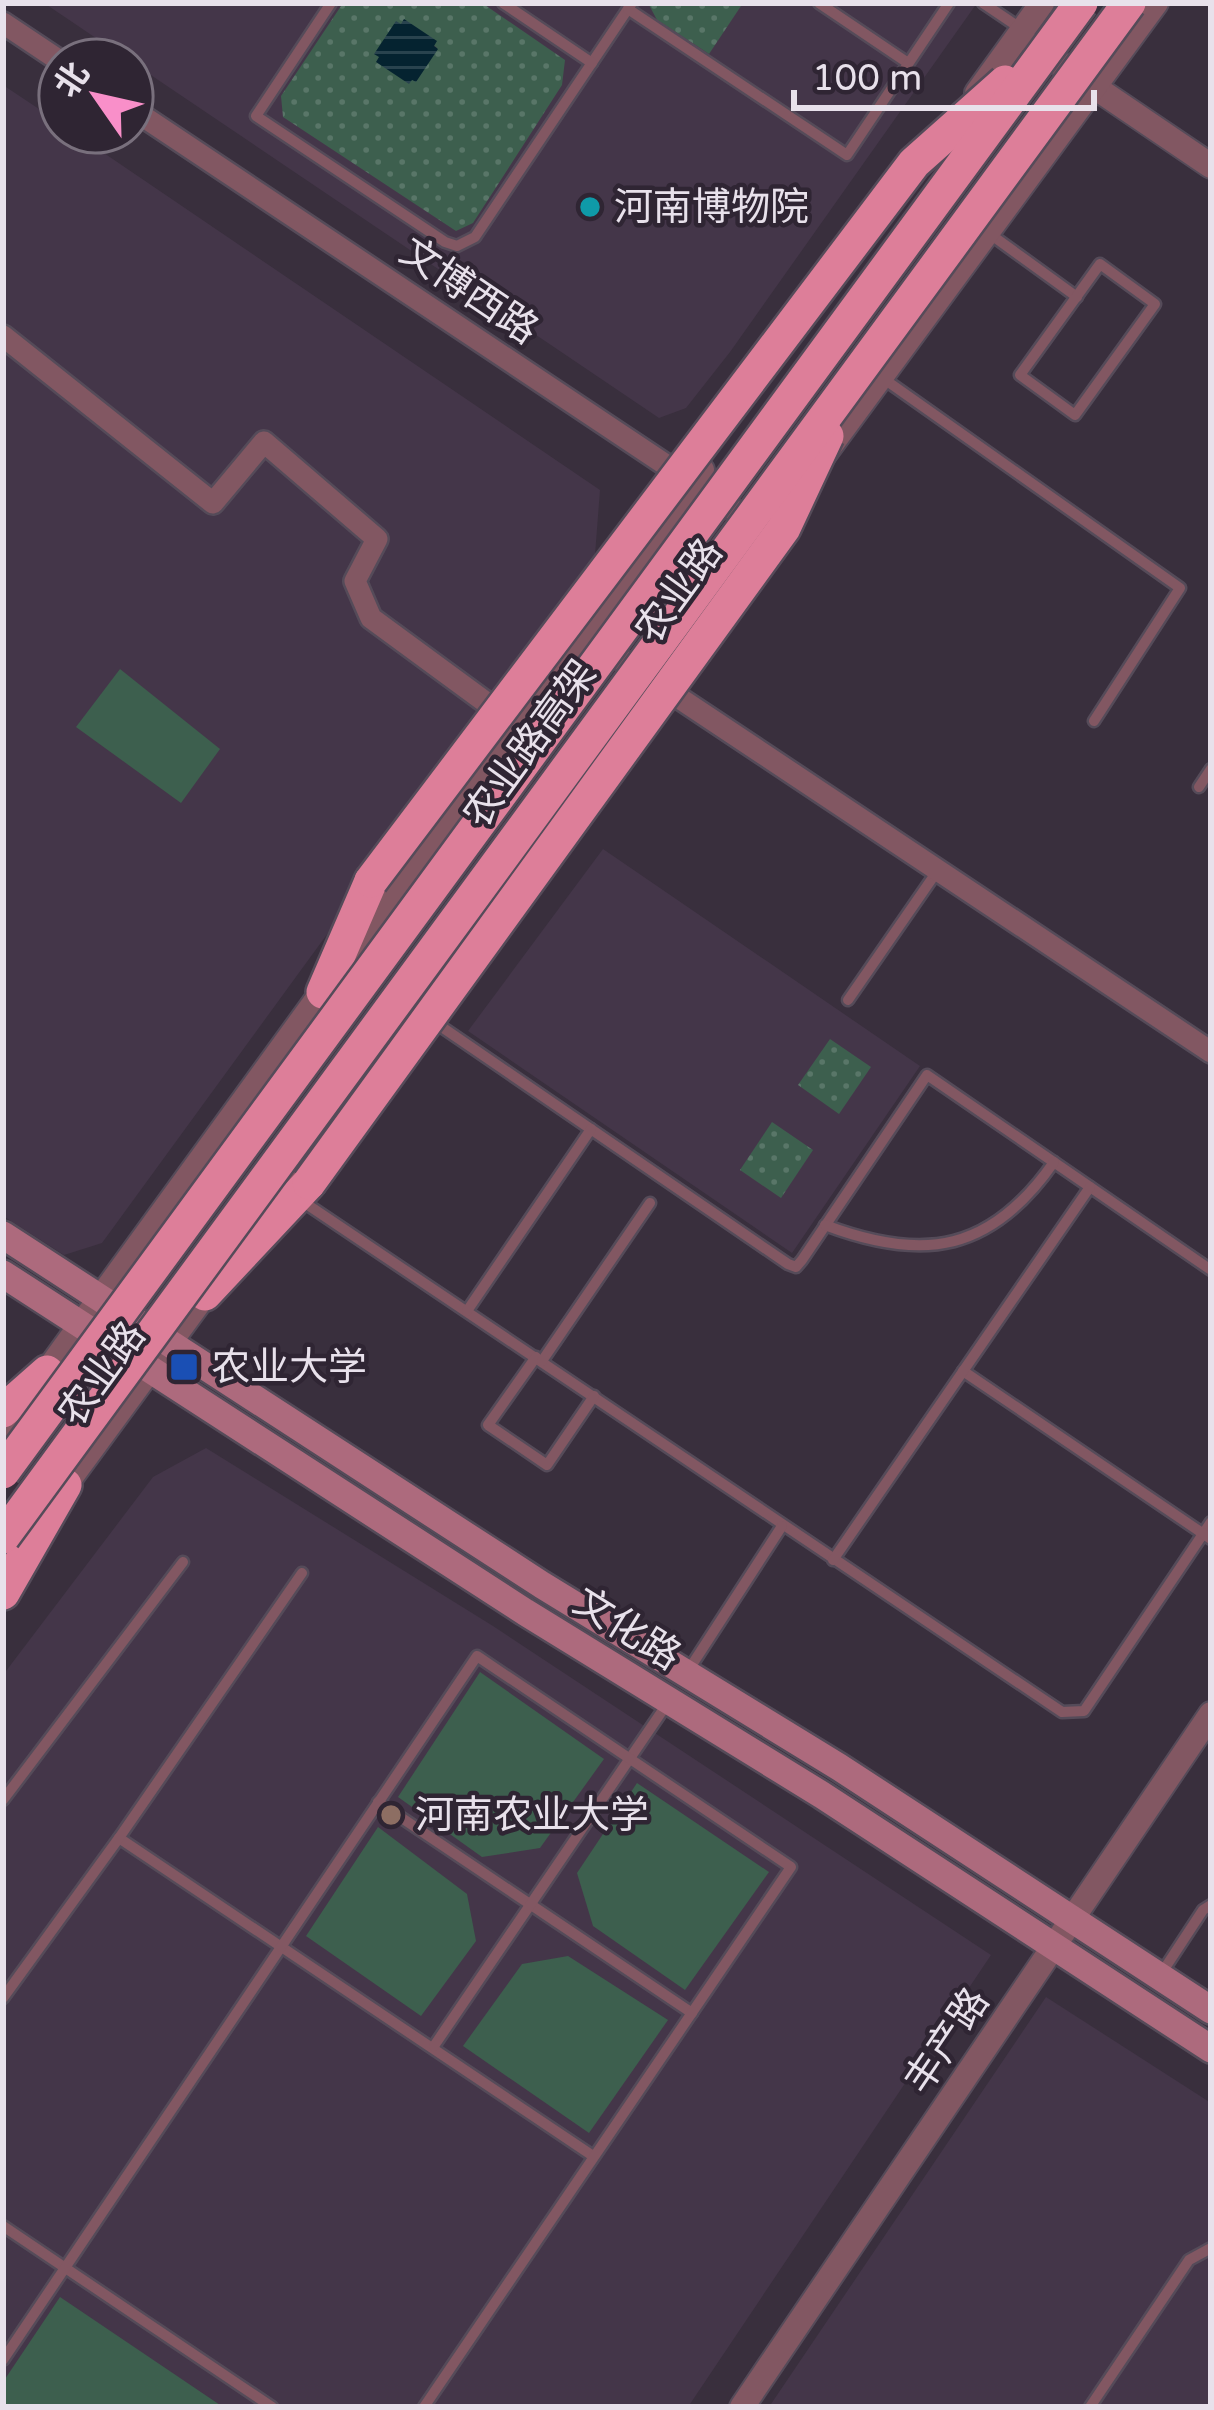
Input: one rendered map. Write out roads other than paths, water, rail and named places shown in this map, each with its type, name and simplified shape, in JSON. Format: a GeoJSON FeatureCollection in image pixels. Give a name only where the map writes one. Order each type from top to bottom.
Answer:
{"type":"FeatureCollection","features":[{"type":"Feature","properties":{"kind":"highway","name":"农业路高架"},"geometry":{"type":"LineString","coordinates":[[3,1472],[1032,34],[1081,3]]}},
{"type":"Feature","properties":{"kind":"highway","name":"农业路高架"},"geometry":{"type":"LineString","coordinates":[[3,1537],[870,372],[1129,3]]}},
{"type":"Feature","properties":{"kind":"highway"},"geometry":{"type":"LineString","coordinates":[[323,992],[370,881],[914,163],[1032,34]]}},
{"type":"Feature","properties":{"kind":"highway"},"geometry":{"type":"LineString","coordinates":[[205,1294],[303,1190],[784,528],[870,372]]}},
{"type":"Feature","properties":{"kind":"highway"},"geometry":{"type":"LineString","coordinates":[[3,1411],[46,1372]]}},
{"type":"Feature","properties":{"kind":"highway"},"geometry":{"type":"LineString","coordinates":[[3,1593],[65,1485]]}},
{"type":"Feature","properties":{"kind":"main road","name":"文化路"},"geometry":{"type":"LineString","coordinates":[[3,1235],[1211,2010]]}},
{"type":"Feature","properties":{"kind":"main road","name":"文化路"},"geometry":{"type":"LineString","coordinates":[[3,1274],[822,1795],[1211,2049]]}},
{"type":"Feature","properties":{"kind":"street","name":"农业路"},"geometry":{"type":"LineString","coordinates":[[3,1432],[693,483],[1032,34],[1042,3]]}},
{"type":"Feature","properties":{"kind":"street","name":"农业路"},"geometry":{"type":"LineString","coordinates":[[3,1569],[767,532],[870,372],[987,232],[1156,3]]}},
{"type":"Feature","properties":{"kind":"street"},"geometry":{"type":"LineString","coordinates":[[3,23],[36,45]]}},
{"type":"Feature","properties":{"kind":"street"},"geometry":{"type":"LineString","coordinates":[[1032,34],[1094,87],[1211,166]]}},
{"type":"Feature","properties":{"kind":"street","name":"文博西路"},"geometry":{"type":"LineString","coordinates":[[156,125],[767,532]]}},
{"type":"Feature","properties":{"kind":"street"},"geometry":{"type":"LineString","coordinates":[[3,336],[213,503],[264,442],[377,539],[355,581],[371,618],[499,712]]}},
{"type":"Feature","properties":{"kind":"street"},"geometry":{"type":"LineString","coordinates":[[583,633],[1211,1052]]}},
{"type":"Feature","properties":{"kind":"street","name":"丰产路"},"geometry":{"type":"LineString","coordinates":[[742,2407],[1211,1714]]}},
{"type":"Feature","properties":{"kind":"lane"},"geometry":{"type":"LineString","coordinates":[[332,3],[256,116],[457,246],[475,237],[630,6],[847,155],[949,3]]}},
{"type":"Feature","properties":{"kind":"lane"},"geometry":{"type":"LineString","coordinates":[[503,3],[592,62]]}},
{"type":"Feature","properties":{"kind":"lane"},"geometry":{"type":"LineString","coordinates":[[819,3],[908,63]]}},
{"type":"Feature","properties":{"kind":"lane"},"geometry":{"type":"LineString","coordinates":[[983,3],[1032,34]]}},
{"type":"Feature","properties":{"kind":"lane"},"geometry":{"type":"LineString","coordinates":[[987,232],[1076,297]]}},
{"type":"Feature","properties":{"kind":"lane"},"geometry":{"type":"LineString","coordinates":[[1100,264],[1155,304],[1075,415],[1020,375],[1076,297],[1100,264]]}},
{"type":"Feature","properties":{"kind":"lane"},"geometry":{"type":"LineString","coordinates":[[870,372],[1180,588],[1094,721]]}},
{"type":"Feature","properties":{"kind":"lane"},"geometry":{"type":"LineString","coordinates":[[1198,787],[1211,769]]}},
{"type":"Feature","properties":{"kind":"lane"},"geometry":{"type":"LineString","coordinates":[[848,1000],[938,870]]}},
{"type":"Feature","properties":{"kind":"lane"},"geometry":{"type":"LineString","coordinates":[[416,1009],[796,1267],[927,1075],[1211,1270]]}},
{"type":"Feature","properties":{"kind":"lane"},"geometry":{"type":"LineString","coordinates":[[467,1311],[591,1129]]}},
{"type":"Feature","properties":{"kind":"lane"},"geometry":{"type":"LineString","coordinates":[[825,1225],[861,1239],[911,1246],[982,1234],[1010,1216],[1054,1162]]}},
{"type":"Feature","properties":{"kind":"lane"},"geometry":{"type":"LineString","coordinates":[[833,1560],[1090,1187]]}},
{"type":"Feature","properties":{"kind":"lane"},"geometry":{"type":"LineString","coordinates":[[303,1190],[467,1311],[1062,1712],[1084,1711],[1207,1536],[1211,1522]]}},
{"type":"Feature","properties":{"kind":"lane"},"geometry":{"type":"LineString","coordinates":[[594,1396],[547,1465],[488,1425],[650,1204]]}},
{"type":"Feature","properties":{"kind":"lane"},"geometry":{"type":"LineString","coordinates":[[963,1371],[1207,1536]]}},
{"type":"Feature","properties":{"kind":"lane"},"geometry":{"type":"LineString","coordinates":[[686,1674],[782,1526]]}},
{"type":"Feature","properties":{"kind":"lane"},"geometry":{"type":"LineString","coordinates":[[3,1800],[183,1562]]}},
{"type":"Feature","properties":{"kind":"lane"},"geometry":{"type":"LineString","coordinates":[[3,1998],[302,1573]]}},
{"type":"Feature","properties":{"kind":"lane"},"geometry":{"type":"LineString","coordinates":[[3,2360],[477,1656],[791,1867],[424,2407]]}},
{"type":"Feature","properties":{"kind":"lane"},"geometry":{"type":"LineString","coordinates":[[434,2045],[669,1701]]}},
{"type":"Feature","properties":{"kind":"lane"},"geometry":{"type":"LineString","coordinates":[[378,1802],[692,2013]]}},
{"type":"Feature","properties":{"kind":"lane"},"geometry":{"type":"LineString","coordinates":[[119,1838],[434,2045],[592,2156]]}},
{"type":"Feature","properties":{"kind":"lane"},"geometry":{"type":"LineString","coordinates":[[1160,1977],[1203,1910],[1211,1905]]}},
{"type":"Feature","properties":{"kind":"lane"},"geometry":{"type":"LineString","coordinates":[[3,2226],[272,2407]]}},
{"type":"Feature","properties":{"kind":"lane"},"geometry":{"type":"LineString","coordinates":[[1090,2407],[1189,2260],[1211,2248]]}},
{"type":"Feature","properties":{"kind":"water"},"geometry":{"type":"Polygon","coordinates":[[[404,19],[437,41],[438,49],[416,82],[409,84],[376,62],[379,57],[374,54],[396,21],[401,24],[404,19]]]}},
{"type":"Feature","properties":{"kind":"place","name":"河南博物院"},"geometry":{"type":"Point","coordinates":[590,207]}},
{"type":"Feature","properties":{"kind":"place","name":"农业大学"},"geometry":{"type":"Point","coordinates":[184,1367]}},
{"type":"Feature","properties":{"kind":"place","name":"河南农业大学"},"geometry":{"type":"Point","coordinates":[391,1815]}}]}
